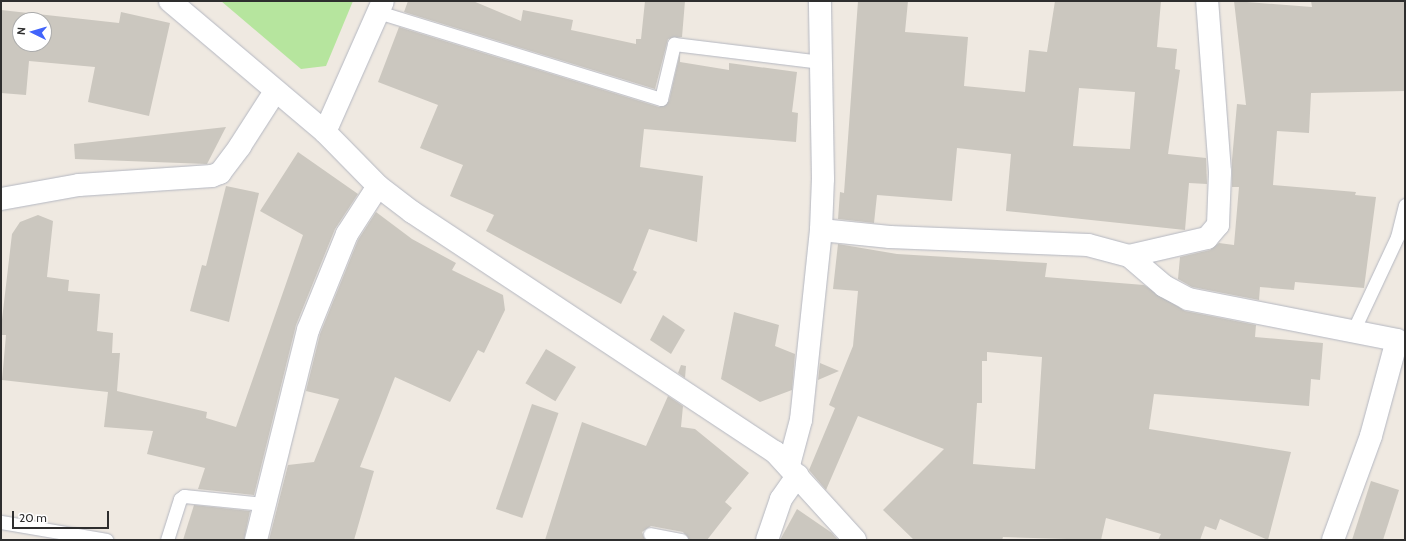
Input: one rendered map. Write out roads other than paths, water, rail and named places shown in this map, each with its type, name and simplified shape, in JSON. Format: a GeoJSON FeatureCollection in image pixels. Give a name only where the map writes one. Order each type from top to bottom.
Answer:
{"type":"FeatureCollection","features":[{"type":"Feature","properties":{"kind":"street"},"geometry":{"type":"LineString","coordinates":[[170,1],[274,93],[325,132],[378,186],[624,355],[775,452],[793,470],[855,540]]}},
{"type":"Feature","properties":{"kind":"street"},"geometry":{"type":"LineString","coordinates":[[767,540],[793,470],[801,420],[821,230],[820,1]]}},
{"type":"Feature","properties":{"kind":"street"},"geometry":{"type":"LineString","coordinates":[[821,230],[890,238],[1088,246],[1129,256],[1207,238],[1218,225],[1220,172],[1207,1]]}},
{"type":"Feature","properties":{"kind":"street"},"geometry":{"type":"LineString","coordinates":[[325,132],[380,6]]}},
{"type":"Feature","properties":{"kind":"street"},"geometry":{"type":"LineString","coordinates":[[1,199],[79,185],[212,176],[220,173],[240,146],[274,93]]}},
{"type":"Feature","properties":{"kind":"street"},"geometry":{"type":"LineString","coordinates":[[256,540],[308,330],[347,234],[378,186]]}},
{"type":"Feature","properties":{"kind":"street"},"geometry":{"type":"LineString","coordinates":[[1129,256],[1164,286],[1188,299],[1354,329],[1401,341],[1371,436],[1333,540]]}},
{"type":"Feature","properties":{"kind":"lane"},"geometry":{"type":"LineString","coordinates":[[380,6],[661,99],[674,44],[821,62]]}},
{"type":"Feature","properties":{"kind":"lane"},"geometry":{"type":"LineString","coordinates":[[1354,329],[1397,237],[1405,204]]}},
{"type":"Feature","properties":{"kind":"lane"},"geometry":{"type":"LineString","coordinates":[[167,540],[180,499],[184,496],[264,504]]}},
{"type":"Feature","properties":{"kind":"lane"},"geometry":{"type":"LineString","coordinates":[[1,522],[57,536],[106,540]]}},
{"type":"Feature","properties":{"kind":"lane"},"geometry":{"type":"LineString","coordinates":[[650,534],[682,540]]}}]}
